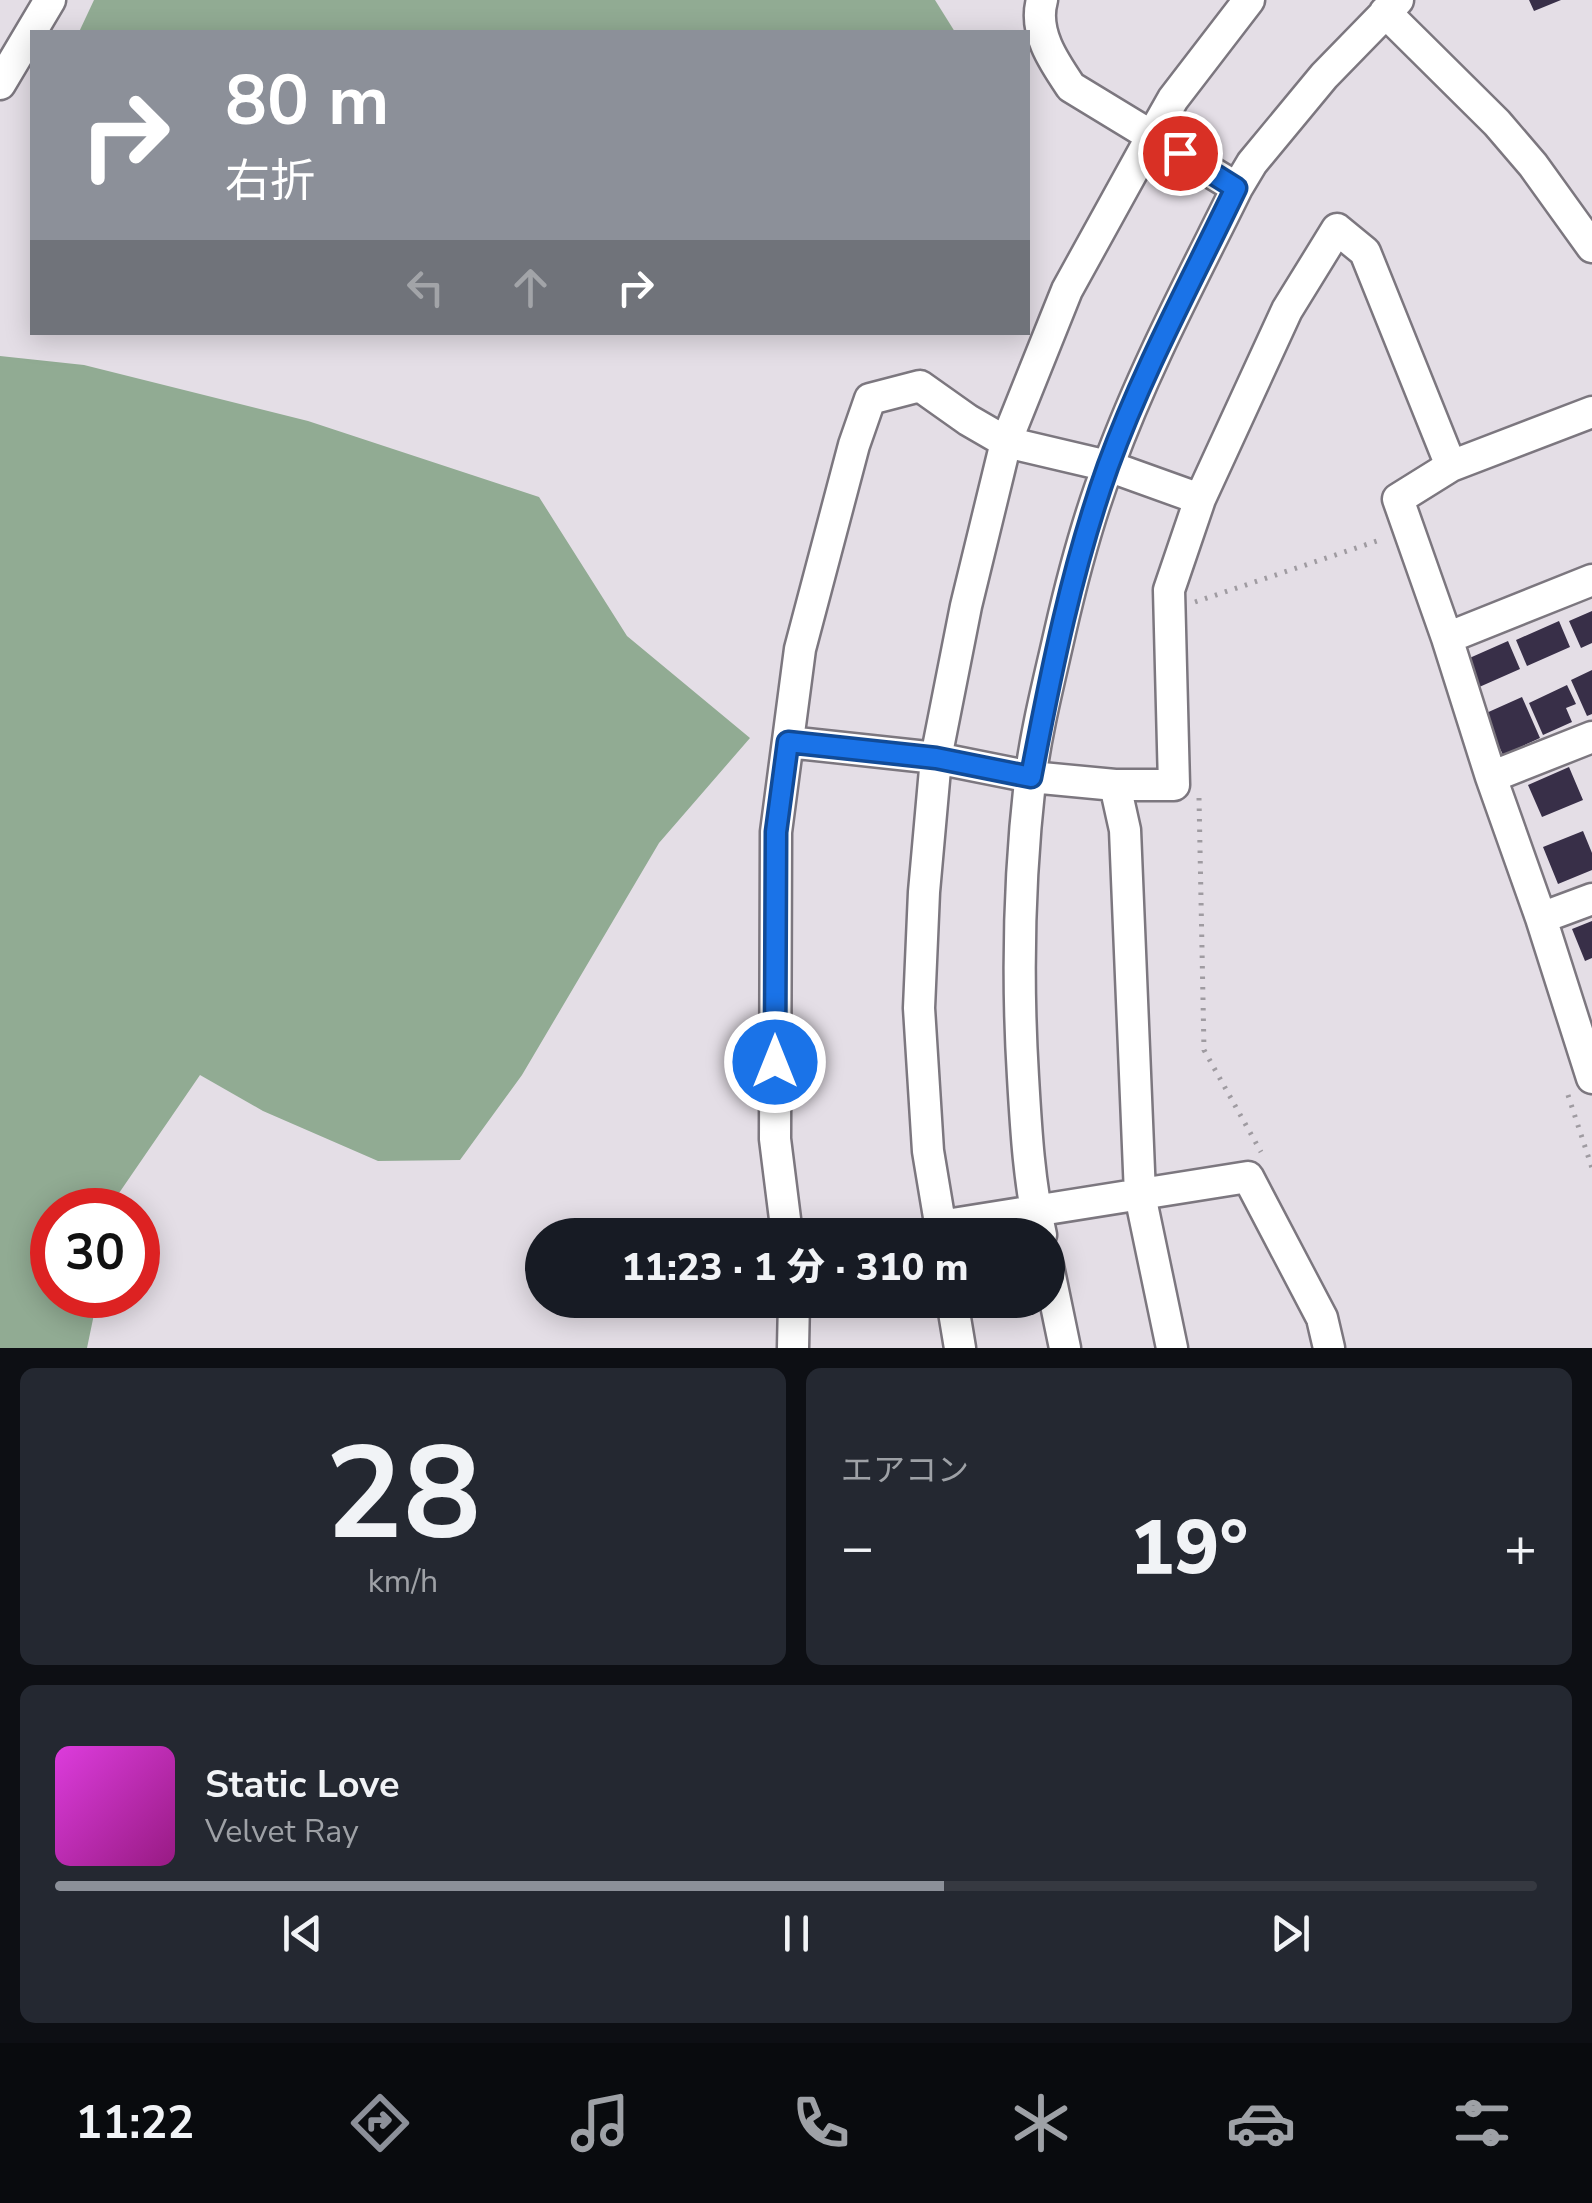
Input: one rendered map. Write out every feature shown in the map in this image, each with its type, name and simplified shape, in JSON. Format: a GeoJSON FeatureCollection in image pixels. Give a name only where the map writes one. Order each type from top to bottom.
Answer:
{"type":"FeatureCollection","features":[{"type":"Feature","properties":{"kind":"street"},"geometry":{"type":"LineString","coordinates":[[32,30],[50,0]]}},
{"type":"Feature","properties":{"kind":"street"},"geometry":{"type":"LineString","coordinates":[[1042,0],[1039,10],[1043,38],[1071,87],[1236,188]]}},
{"type":"Feature","properties":{"kind":"street"},"geometry":{"type":"LineString","coordinates":[[939,1218],[928,1151],[919,1008],[924,892],[936,758],[966,606],[1006,442],[1068,290],[1172,99],[1249,0]]}},
{"type":"Feature","properties":{"kind":"street"},"geometry":{"type":"LineString","coordinates":[[1037,1218],[1026,1126],[1019,1013],[1020,903],[1031,777],[1050,678],[1074,574],[1108,466],[1150,362],[1236,188],[1312,90],[1392,6],[1533,165],[1592,247]]}},
{"type":"Feature","properties":{"kind":"street"},"geometry":{"type":"LineString","coordinates":[[0,84],[30,34]]}},
{"type":"Feature","properties":{"kind":"street"},"geometry":{"type":"LineString","coordinates":[[788,742],[936,758],[1031,777],[1115,785],[1174,785],[1169,590],[1200,499],[1287,310],[1337,229],[1365,252],[1451,466]]}},
{"type":"Feature","properties":{"kind":"street"},"geometry":{"type":"LineString","coordinates":[[786,1218],[775,1139],[776,832],[800,648],[870,399],[920,386],[1006,442],[1108,466],[1200,499]]}},
{"type":"Feature","properties":{"kind":"street"},"geometry":{"type":"LineString","coordinates":[[1584,1072],[1541,918],[1398,499],[1451,466],[1592,412]]}},
{"type":"Feature","properties":{"kind":"street"},"geometry":{"type":"LineString","coordinates":[[1447,638],[1592,580]]}},
{"type":"Feature","properties":{"kind":"street"},"geometry":{"type":"LineString","coordinates":[[1491,777],[1592,737]]}},
{"type":"Feature","properties":{"kind":"street"},"geometry":{"type":"LineString","coordinates":[[1115,785],[1125,830],[1140,1195],[1172,1348]]}},
{"type":"Feature","properties":{"kind":"street"},"geometry":{"type":"LineString","coordinates":[[1541,918],[1592,899]]}},
{"type":"Feature","properties":{"kind":"street"},"geometry":{"type":"LineString","coordinates":[[1059,1218],[1140,1195],[1248,1177],[1322,1318],[1329,1348]]}},
{"type":"Feature","properties":{"kind":"street"},"geometry":{"type":"LineString","coordinates":[[793,1348],[794,1318]]}},
{"type":"Feature","properties":{"kind":"street"},"geometry":{"type":"LineString","coordinates":[[955,1318],[960,1348]]}},
{"type":"Feature","properties":{"kind":"street"},"geometry":{"type":"LineString","coordinates":[[1059,1318],[1066,1348]]}},
{"type":"Feature","properties":{"kind":"path"},"geometry":{"type":"LineString","coordinates":[[1195,602],[1383,538]]}},
{"type":"Feature","properties":{"kind":"path"},"geometry":{"type":"LineString","coordinates":[[1199,797],[1204,1050]]}},
{"type":"Feature","properties":{"kind":"path"},"geometry":{"type":"LineString","coordinates":[[1584,1072],[1592,1168]]}},
{"type":"Feature","properties":{"kind":"green space"},"geometry":{"type":"Polygon","coordinates":[[[94,0],[935,0],[954,30],[80,30],[94,0]]]}},
{"type":"Feature","properties":{"kind":"green space"},"geometry":{"type":"Polygon","coordinates":[[[0,356],[84,365],[308,421],[539,497],[627,636],[750,738],[659,843],[522,1075],[460,1160],[378,1161],[263,1111],[200,1075],[122,1188],[30,1188],[30,1318],[93,1318],[87,1348],[0,1348],[0,356]]]}},
{"type":"Feature","properties":{"kind":"building"},"geometry":{"type":"Polygon","coordinates":[[[1529,0],[1561,0],[1534,11],[1529,0]]]}},
{"type":"Feature","properties":{"kind":"building"},"geometry":{"type":"Polygon","coordinates":[[[1592,611],[1592,643],[1581,648],[1569,621],[1592,611]]]}},
{"type":"Feature","properties":{"kind":"building"},"geometry":{"type":"Polygon","coordinates":[[[1559,621],[1570,647],[1527,666],[1516,640],[1559,621]]]}},
{"type":"Feature","properties":{"kind":"building"},"geometry":{"type":"Polygon","coordinates":[[[1508,641],[1520,669],[1477,688],[1465,660],[1508,641]]]}},
{"type":"Feature","properties":{"kind":"building"},"geometry":{"type":"Polygon","coordinates":[[[1592,670],[1592,714],[1587,716],[1571,680],[1592,670]]]}},
{"type":"Feature","properties":{"kind":"building"},"geometry":{"type":"Polygon","coordinates":[[[1567,685],[1576,704],[1566,708],[1572,722],[1543,735],[1529,703],[1567,685]]]}},
{"type":"Feature","properties":{"kind":"building"},"geometry":{"type":"Polygon","coordinates":[[[1522,697],[1540,738],[1503,755],[1484,714],[1522,697]]]}},
{"type":"Feature","properties":{"kind":"building"},"geometry":{"type":"Polygon","coordinates":[[[1569,767],[1583,800],[1542,817],[1528,785],[1569,767]]]}},
{"type":"Feature","properties":{"kind":"building"},"geometry":{"type":"Polygon","coordinates":[[[1583,831],[1592,853],[1592,870],[1558,884],[1543,847],[1583,831]]]}},
{"type":"Feature","properties":{"kind":"building"},"geometry":{"type":"Polygon","coordinates":[[[1592,921],[1592,958],[1585,961],[1572,929],[1592,921]]]}},
{"type":"Feature","properties":{"kind":"route"},"geometry":{"type":"LineString","coordinates":[[775,1062],[776,832],[788,742],[936,758],[1031,777],[1074,574],[1108,466],[1150,362],[1236,188],[1180,153]]}}]}
